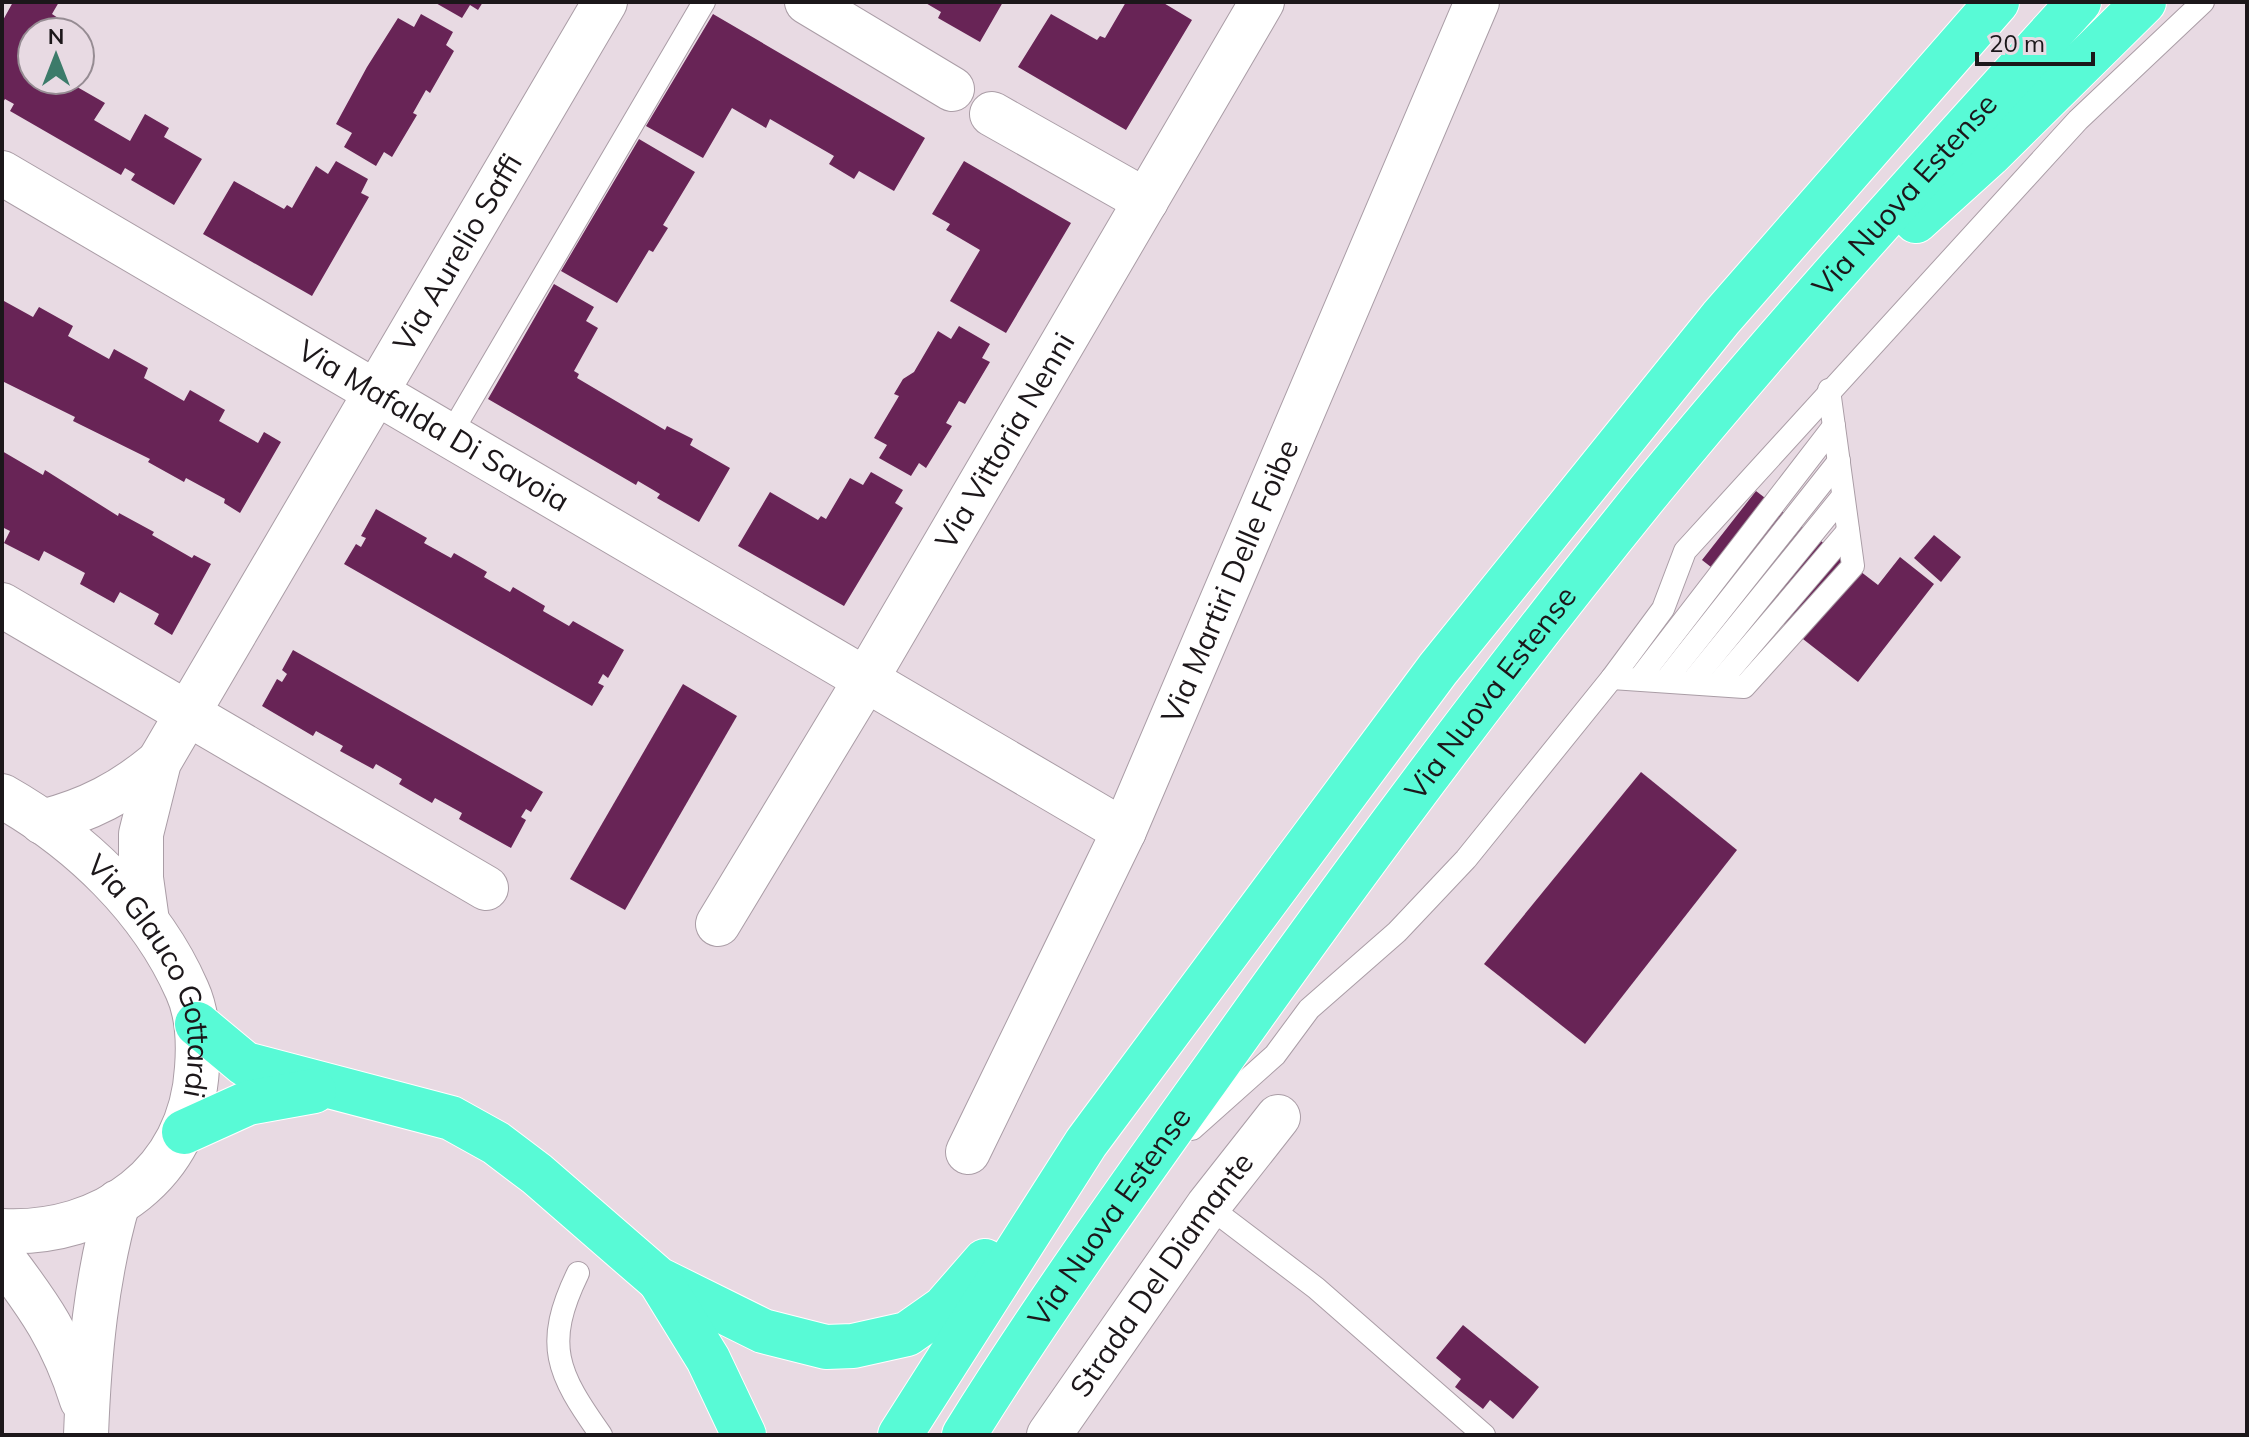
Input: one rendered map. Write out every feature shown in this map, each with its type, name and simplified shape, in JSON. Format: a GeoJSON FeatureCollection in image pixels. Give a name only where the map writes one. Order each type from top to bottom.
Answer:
{"type":"FeatureCollection","features":[{"type":"Feature","properties":{"kind":"highway"},"geometry":{"type":"LineString","coordinates":[[1721,318],[1966,2]]}},
{"type":"Feature","properties":{"kind":"highway","name":"Via Nuova Estense"},"geometry":{"type":"LineString","coordinates":[[900,1435],[1086,1143],[1438,669],[1721,318],[1997,2]]}},
{"type":"Feature","properties":{"kind":"highway","name":"Via Nuova Estense"},"geometry":{"type":"LineString","coordinates":[[964,1435],[1078,1260],[1284,970],[1484,698],[1765,355],[2079,2]]}},
{"type":"Feature","properties":{"kind":"highway"},"geometry":{"type":"LineString","coordinates":[[1765,355],[1989,155],[2144,2]]}},
{"type":"Feature","properties":{"kind":"highway"},"geometry":{"type":"LineString","coordinates":[[197,1024],[245,1064],[451,1118],[496,1143],[658,1279],[763,1331],[826,1347],[853,1346],[907,1334],[944,1308],[1086,1143]]}},
{"type":"Feature","properties":{"kind":"highway"},"geometry":{"type":"LineString","coordinates":[[184,1132],[215,1115],[273,1096],[338,1088]]}},
{"type":"Feature","properties":{"kind":"highway"},"geometry":{"type":"LineString","coordinates":[[658,1279],[708,1359],[744,1435]]}},
{"type":"Feature","properties":{"kind":"street","name":"Via Aurelio Saffi"},"geometry":{"type":"LineString","coordinates":[[147,921],[141,878],[141,834],[159,762],[605,2]]}},
{"type":"Feature","properties":{"kind":"street"},"geometry":{"type":"LineString","coordinates":[[807,2],[952,89]]}},
{"type":"Feature","properties":{"kind":"street","name":"Via Vittoria Nenni"},"geometry":{"type":"LineString","coordinates":[[865,681],[1262,2]]}},
{"type":"Feature","properties":{"kind":"street","name":"Via Martiri Delle Foibe"},"geometry":{"type":"LineString","coordinates":[[968,1152],[1124,831],[1477,2]]}},
{"type":"Feature","properties":{"kind":"street"},"geometry":{"type":"LineString","coordinates":[[992,114],[1146,201]]}},
{"type":"Feature","properties":{"kind":"street","name":"Via Mafalda Di Savoia"},"geometry":{"type":"LineString","coordinates":[[2,173],[1124,831]]}},
{"type":"Feature","properties":{"kind":"street"},"geometry":{"type":"LineString","coordinates":[[2,605],[486,888]]}},
{"type":"Feature","properties":{"kind":"street"},"geometry":{"type":"LineString","coordinates":[[718,924],[865,681]]}},
{"type":"Feature","properties":{"kind":"street","name":"Via Aurelio Saffi"},"geometry":{"type":"LineString","coordinates":[[42,822],[76,813],[109,799],[159,762]]}},
{"type":"Feature","properties":{"kind":"street","name":"Via Glauco Gottardi"},"geometry":{"type":"LineString","coordinates":[[2,796],[42,822],[113,882],[147,921],[188,992],[197,1024],[196,1086],[184,1132],[159,1170],[118,1202],[67,1226],[2,1231]]}},
{"type":"Feature","properties":{"kind":"street","name":"Strada Del Diamante"},"geometry":{"type":"LineString","coordinates":[[1049,1435],[1208,1206],[1278,1117]]}},
{"type":"Feature","properties":{"kind":"street"},"geometry":{"type":"LineString","coordinates":[[86,1426],[87,1376],[100,1277],[118,1202]]}},
{"type":"Feature","properties":{"kind":"street"},"geometry":{"type":"LineString","coordinates":[[2,1257],[48,1317],[70,1363],[86,1426]]}},
{"type":"Feature","properties":{"kind":"lane"},"geometry":{"type":"LineString","coordinates":[[450,435],[704,2]]}},
{"type":"Feature","properties":{"kind":"lane"},"geometry":{"type":"LineString","coordinates":[[1078,1260],[1202,1118],[1275,1055],[1309,1009],[1397,932],[1466,859],[1612,678],[1663,609],[1685,551],[2078,120],[2203,2]]}},
{"type":"Feature","properties":{"kind":"lane"},"geometry":{"type":"LineString","coordinates":[[1612,678],[1717,685],[1848,531],[1829,390]]}},
{"type":"Feature","properties":{"kind":"lane"},"geometry":{"type":"LineString","coordinates":[[1639,679],[1834,426]]}},
{"type":"Feature","properties":{"kind":"lane"},"geometry":{"type":"LineString","coordinates":[[1665,681],[1839,461]]}},
{"type":"Feature","properties":{"kind":"lane"},"geometry":{"type":"LineString","coordinates":[[1691,683],[1843,496]]}},
{"type":"Feature","properties":{"kind":"lane"},"geometry":{"type":"LineString","coordinates":[[1208,1206],[1316,1288],[1484,1435]]}},
{"type":"Feature","properties":{"kind":"lane"},"geometry":{"type":"LineString","coordinates":[[578,1273],[561,1307],[557,1338],[560,1364],[566,1383],[601,1435]]}},
{"type":"Feature","properties":{"kind":"building"},"geometry":{"type":"Polygon","coordinates":[[[13,2],[59,2],[52,14],[55,16],[16,16],[16,96],[93,96],[105,103],[94,120],[130,141],[145,114],[169,128],[164,137],[202,159],[174,205],[131,180],[135,174],[125,168],[121,175],[10,111],[14,104],[5,99],[2,104],[2,22],[13,2]]]}},
{"type":"Feature","properties":{"kind":"building"},"geometry":{"type":"Polygon","coordinates":[[[434,2],[483,2],[478,10],[470,5],[462,18],[434,2]]]}},
{"type":"Feature","properties":{"kind":"building"},"geometry":{"type":"Polygon","coordinates":[[[924,2],[1003,2],[980,42],[938,18],[941,12],[924,2]]]}},
{"type":"Feature","properties":{"kind":"building"},"geometry":{"type":"Polygon","coordinates":[[[1126,2],[1162,2],[1192,20],[1126,130],[1018,67],[1051,14],[1097,40],[1100,36],[1105,38],[1126,2]]]}},
{"type":"Feature","properties":{"kind":"building"},"geometry":{"type":"Polygon","coordinates":[[[421,14],[453,32],[446,45],[454,51],[430,93],[426,90],[413,113],[417,115],[392,157],[384,152],[376,166],[344,147],[352,133],[336,124],[398,18],[414,27],[421,14]]]}},
{"type":"Feature","properties":{"kind":"building"},"geometry":{"type":"Polygon","coordinates":[[[713,14],[925,138],[894,191],[859,171],[854,179],[829,164],[834,156],[770,119],[766,128],[732,108],[703,158],[646,126],[713,14]]]}},
{"type":"Feature","properties":{"kind":"building"},"geometry":{"type":"Polygon","coordinates":[[[639,139],[695,172],[663,225],[668,228],[653,252],[649,250],[617,303],[561,271],[639,139]]]}},
{"type":"Feature","properties":{"kind":"building"},"geometry":{"type":"Polygon","coordinates":[[[336,161],[368,179],[361,193],[369,197],[312,296],[203,234],[234,181],[284,209],[287,205],[292,208],[316,166],[328,174],[336,161]]]}},
{"type":"Feature","properties":{"kind":"building"},"geometry":{"type":"Polygon","coordinates":[[[964,161],[1071,223],[1006,333],[950,301],[980,250],[946,230],[950,224],[932,214],[964,161]]]}},
{"type":"Feature","properties":{"kind":"building"},"geometry":{"type":"Polygon","coordinates":[[[554,284],[594,307],[586,321],[598,328],[574,371],[579,374],[577,378],[665,430],[667,426],[693,439],[690,445],[730,468],[699,522],[657,498],[660,494],[638,481],[636,485],[488,399],[554,284]]]}},
{"type":"Feature","properties":{"kind":"building"},"geometry":{"type":"Polygon","coordinates":[[[4,301],[33,317],[39,307],[73,326],[68,336],[109,359],[114,349],[148,368],[144,378],[184,401],[190,390],[225,410],[219,421],[258,443],[264,432],[281,442],[240,513],[224,503],[225,499],[186,478],[184,482],[148,462],[150,459],[73,421],[75,417],[2,381],[4,301]]]}},
{"type":"Feature","properties":{"kind":"building"},"geometry":{"type":"Polygon","coordinates":[[[959,326],[990,344],[982,358],[990,362],[965,404],[959,401],[946,423],[952,426],[926,468],[919,463],[911,476],[879,458],[887,445],[874,438],[899,396],[894,394],[903,379],[914,372],[938,331],[951,339],[959,326]]]}},
{"type":"Feature","properties":{"kind":"building"},"geometry":{"type":"Polygon","coordinates":[[[2,451],[43,475],[45,470],[118,516],[119,513],[154,532],[152,535],[192,558],[194,555],[211,564],[172,635],[154,624],[159,614],[120,592],[114,603],[80,584],[85,573],[44,551],[39,561],[4,543],[10,531],[2,527],[2,451]]]}},
{"type":"Feature","properties":{"kind":"building"},"geometry":{"type":"Polygon","coordinates":[[[871,472],[903,490],[895,503],[903,508],[844,606],[738,546],[770,492],[818,520],[821,516],[826,519],[850,478],[863,485],[871,472]]]}},
{"type":"Feature","properties":{"kind":"building"},"geometry":{"type":"Polygon","coordinates":[[[1756,491],[1878,585],[1900,557],[1934,584],[1858,682],[1702,560],[1756,491]]]}},
{"type":"Feature","properties":{"kind":"building"},"geometry":{"type":"Polygon","coordinates":[[[376,509],[427,538],[424,543],[451,558],[454,553],[487,572],[484,577],[510,592],[513,587],[545,606],[543,611],[569,626],[573,621],[624,650],[608,678],[603,674],[598,683],[604,686],[592,706],[344,564],[356,544],[361,547],[366,538],[361,536],[376,509]]]}},
{"type":"Feature","properties":{"kind":"building"},"geometry":{"type":"Polygon","coordinates":[[[1934,535],[1961,557],[1941,582],[1914,558],[1934,535]]]}},
{"type":"Feature","properties":{"kind":"building"},"geometry":{"type":"Polygon","coordinates":[[[293,650],[543,792],[531,812],[526,809],[521,817],[526,820],[511,848],[459,819],[462,813],[435,798],[432,803],[399,784],[402,779],[376,764],[373,769],[340,751],[343,746],[316,731],[313,736],[262,706],[277,679],[282,682],[287,674],[282,670],[293,650]]]}},
{"type":"Feature","properties":{"kind":"building"},"geometry":{"type":"Polygon","coordinates":[[[683,684],[737,716],[625,910],[570,879],[683,684]]]}},
{"type":"Feature","properties":{"kind":"building"},"geometry":{"type":"Polygon","coordinates":[[[1641,772],[1737,850],[1585,1044],[1484,964],[1641,772]]]}},
{"type":"Feature","properties":{"kind":"building"},"geometry":{"type":"Polygon","coordinates":[[[1463,1325],[1539,1387],[1513,1419],[1490,1400],[1483,1409],[1455,1387],[1461,1379],[1436,1358],[1463,1325]]]}}]}
